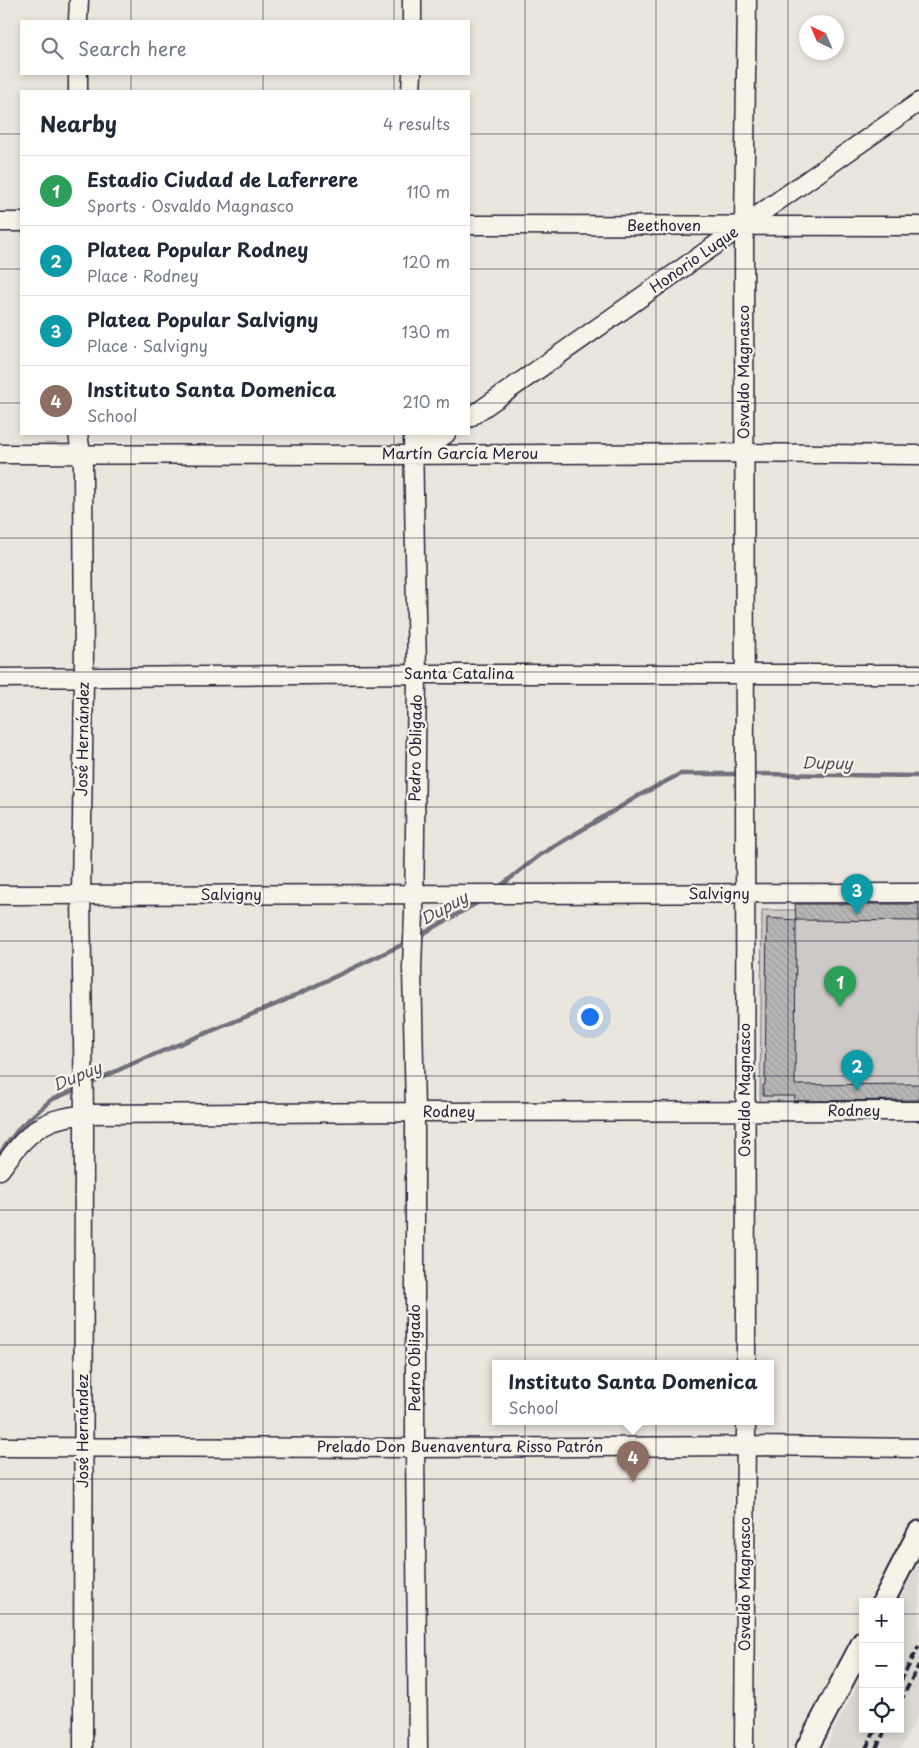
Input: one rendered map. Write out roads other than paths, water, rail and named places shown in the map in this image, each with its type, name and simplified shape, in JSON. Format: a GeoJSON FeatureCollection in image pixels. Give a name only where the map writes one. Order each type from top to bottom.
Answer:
{"type":"FeatureCollection","features":[{"type":"Feature","properties":{"kind":"main road"},"geometry":{"type":"LineString","coordinates":[[885,1598],[919,1532]]}},
{"type":"Feature","properties":{"kind":"main road"},"geometry":{"type":"LineString","coordinates":[[807,1748],[862,1643]]}},
{"type":"Feature","properties":{"kind":"street"},"geometry":{"type":"LineString","coordinates":[[78,0],[78,20]]}},
{"type":"Feature","properties":{"kind":"street"},"geometry":{"type":"LineString","coordinates":[[412,0],[412,20]]}},
{"type":"Feature","properties":{"kind":"street","name":"Osvaldo Magnasco"},"geometry":{"type":"LineString","coordinates":[[746,1360],[744,226],[748,0]]}},
{"type":"Feature","properties":{"kind":"street"},"geometry":{"type":"LineString","coordinates":[[78,75],[78,90]]}},
{"type":"Feature","properties":{"kind":"street"},"geometry":{"type":"LineString","coordinates":[[412,75],[412,90]]}},
{"type":"Feature","properties":{"kind":"street","name":"Honorio Luque"},"geometry":{"type":"LineString","coordinates":[[470,417],[919,102]]}},
{"type":"Feature","properties":{"kind":"street"},"geometry":{"type":"LineString","coordinates":[[0,222],[20,222]]}},
{"type":"Feature","properties":{"kind":"street","name":"Beethoven"},"geometry":{"type":"LineString","coordinates":[[470,225],[919,226]]}},
{"type":"Feature","properties":{"kind":"street","name":"José Hernández"},"geometry":{"type":"LineString","coordinates":[[78,435],[83,466],[84,678],[81,895],[84,1114],[83,1748]]}},
{"type":"Feature","properties":{"kind":"street","name":"Pedro Obligado"},"geometry":{"type":"LineString","coordinates":[[413,435],[417,674],[412,968],[415,1112],[415,1448],[418,1748]]}},
{"type":"Feature","properties":{"kind":"street"},"geometry":{"type":"LineString","coordinates":[[413,454],[444,435]]}},
{"type":"Feature","properties":{"kind":"street","name":"Martín García Merou"},"geometry":{"type":"LineString","coordinates":[[0,454],[919,455]]}},
{"type":"Feature","properties":{"kind":"street","name":"Santa Catalina"},"geometry":{"type":"LineString","coordinates":[[0,678],[417,674],[919,674]]}},
{"type":"Feature","properties":{"kind":"street","name":"Salvigny"},"geometry":{"type":"LineString","coordinates":[[0,895],[919,893]]}},
{"type":"Feature","properties":{"kind":"street","name":"Rodney"},"geometry":{"type":"LineString","coordinates":[[0,1170],[21,1142],[38,1129],[52,1120],[84,1114],[919,1111]]}},
{"type":"Feature","properties":{"kind":"street","name":"Osvaldo Magnasco"},"geometry":{"type":"LineString","coordinates":[[744,1748],[746,1425]]}},
{"type":"Feature","properties":{"kind":"street","name":"Prelado Don Buenaventura Risso Patrón"},"geometry":{"type":"LineString","coordinates":[[0,1448],[746,1446],[919,1448]]}},
{"type":"Feature","properties":{"kind":"waterway","name":"Dupuy"},"geometry":{"type":"LineString","coordinates":[[498,888],[540,855],[640,795],[680,774],[742,774]]}},
{"type":"Feature","properties":{"kind":"waterway","name":"Dupuy"},"geometry":{"type":"LineString","coordinates":[[749,774],[919,776]]}},
{"type":"Feature","properties":{"kind":"waterway","name":"Dupuy"},"geometry":{"type":"LineString","coordinates":[[419,936],[482,900]]}},
{"type":"Feature","properties":{"kind":"waterway","name":"Dupuy"},"geometry":{"type":"LineString","coordinates":[[88,1084],[136,1062],[277,1004],[408,942]]}},
{"type":"Feature","properties":{"kind":"waterway","name":"Dupuy"},"geometry":{"type":"LineString","coordinates":[[0,1153],[20,1127],[51,1100],[79,1088]]}},
{"type":"Feature","properties":{"kind":"railway"},"geometry":{"type":"LineString","coordinates":[[904,1674],[919,1646]]}},
{"type":"Feature","properties":{"kind":"railway"},"geometry":{"type":"LineString","coordinates":[[904,1694],[919,1665]]}},
{"type":"Feature","properties":{"kind":"railway"},"geometry":{"type":"LineString","coordinates":[[866,1748],[874,1733]]}},
{"type":"Feature","properties":{"kind":"railway"},"geometry":{"type":"LineString","coordinates":[[876,1748],[884,1733]]}},
{"type":"Feature","properties":{"kind":"place","name":"Platea Popular Salvigny"},"geometry":{"type":"Point","coordinates":[857,915]}},
{"type":"Feature","properties":{"kind":"place","name":"Estadio Ciudad de Laferrere"},"geometry":{"type":"Point","coordinates":[840,1007]}},
{"type":"Feature","properties":{"kind":"place","name":"Platea Popular Rodney"},"geometry":{"type":"Point","coordinates":[857,1091]}},
{"type":"Feature","properties":{"kind":"place","name":"Instituto Santa Domenica"},"geometry":{"type":"Point","coordinates":[633,1482]}}]}
